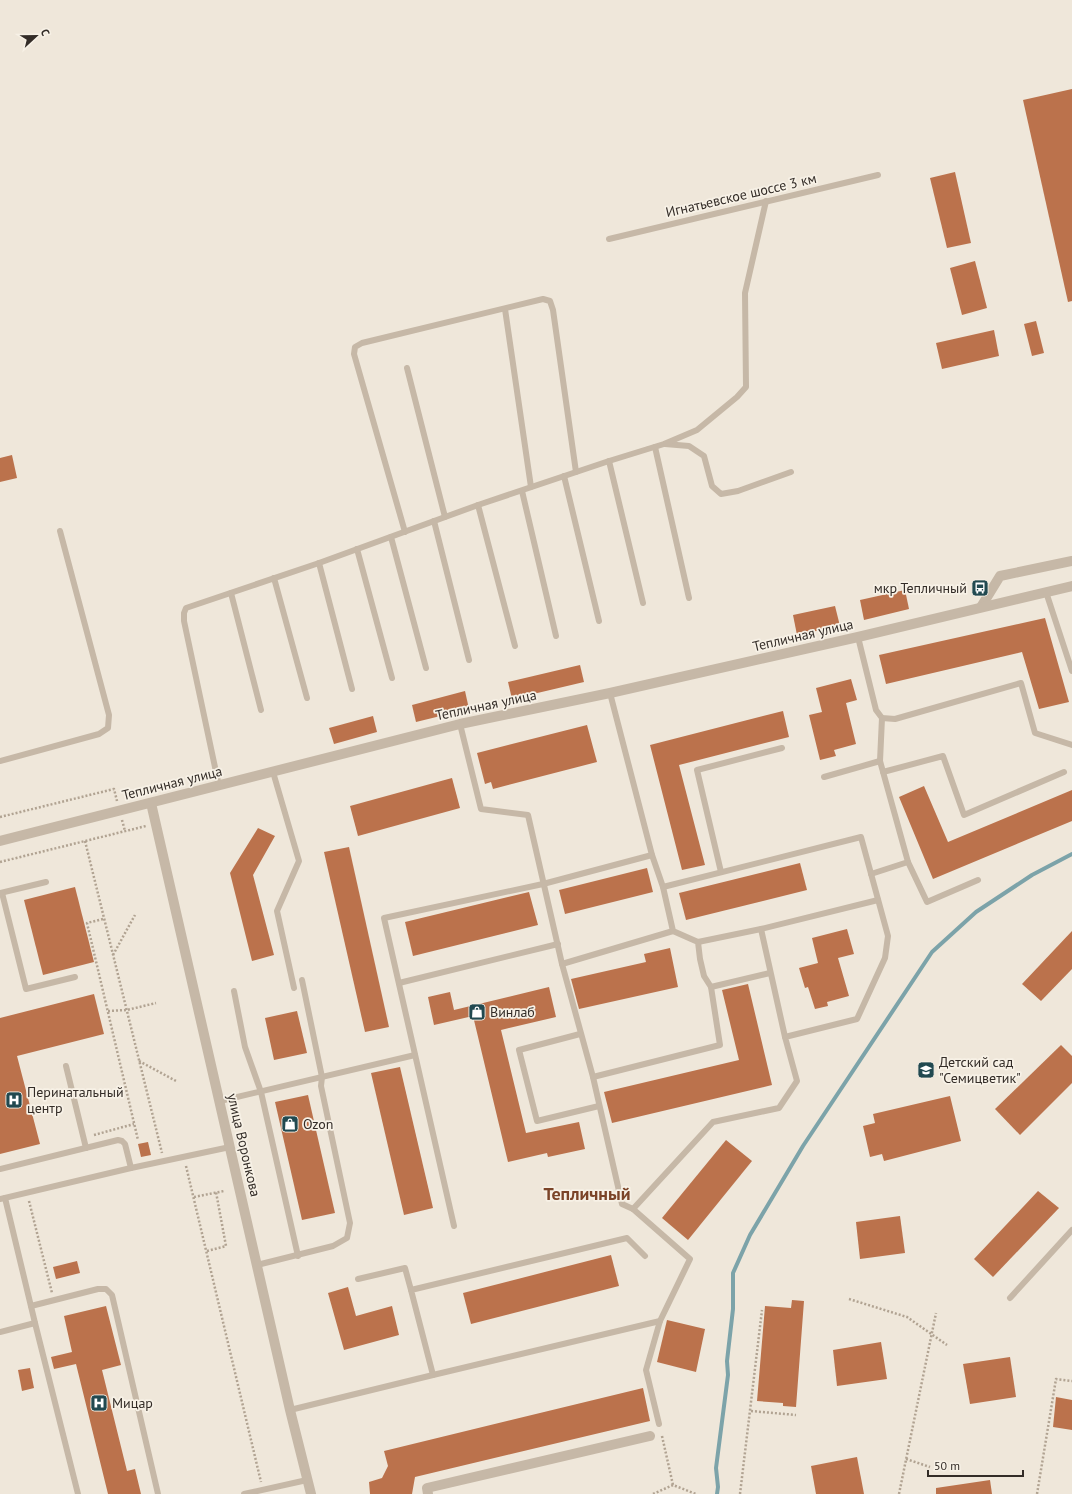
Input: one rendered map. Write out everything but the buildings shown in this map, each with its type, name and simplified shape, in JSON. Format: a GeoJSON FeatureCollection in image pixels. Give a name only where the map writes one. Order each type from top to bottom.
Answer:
{"type":"FeatureCollection","features":[{"type":"Feature","properties":{"kind":"street"},"geometry":{"type":"LineString","coordinates":[[981,607],[1000,576],[1072,561]]}},
{"type":"Feature","properties":{"kind":"street","name":"Тепличная улица"},"geometry":{"type":"LineString","coordinates":[[0,841],[460,724],[610,693],[858,637],[1072,586]]}},
{"type":"Feature","properties":{"kind":"street","name":"улица Воронкова"},"geometry":{"type":"LineString","coordinates":[[151,803],[290,1410],[311,1494]]}},
{"type":"Feature","properties":{"kind":"street"},"geometry":{"type":"LineString","coordinates":[[428,1494],[427,1488],[650,1436]]}},
{"type":"Feature","properties":{"kind":"lane","name":"Игнатьевское шоссе 3 км"},"geometry":{"type":"LineString","coordinates":[[609,238],[878,175]]}},
{"type":"Feature","properties":{"kind":"lane"},"geometry":{"type":"LineString","coordinates":[[219,786],[184,622],[184,613],[186,608],[319,563],[530,487],[664,444],[697,430],[746,387],[745,293],[766,201]]}},
{"type":"Feature","properties":{"kind":"lane"},"geometry":{"type":"LineString","coordinates":[[405,532],[354,354],[355,347],[362,343],[543,299],[550,302],[553,310],[576,472]]}},
{"type":"Feature","properties":{"kind":"lane"},"geometry":{"type":"LineString","coordinates":[[505,309],[530,487]]}},
{"type":"Feature","properties":{"kind":"lane"},"geometry":{"type":"LineString","coordinates":[[407,368],[445,517]]}},
{"type":"Feature","properties":{"kind":"lane"},"geometry":{"type":"LineString","coordinates":[[664,444],[689,446],[704,456],[712,486],[721,494],[738,491],[791,472]]}},
{"type":"Feature","properties":{"kind":"lane"},"geometry":{"type":"LineString","coordinates":[[655,447],[690,598]]}},
{"type":"Feature","properties":{"kind":"lane"},"geometry":{"type":"LineString","coordinates":[[609,461],[643,603]]}},
{"type":"Feature","properties":{"kind":"lane"},"geometry":{"type":"LineString","coordinates":[[564,476],[599,621]]}},
{"type":"Feature","properties":{"kind":"lane"},"geometry":{"type":"LineString","coordinates":[[522,490],[556,636]]}},
{"type":"Feature","properties":{"kind":"lane"},"geometry":{"type":"LineString","coordinates":[[478,505],[515,646]]}},
{"type":"Feature","properties":{"kind":"lane"},"geometry":{"type":"LineString","coordinates":[[434,521],[469,660]]}},
{"type":"Feature","properties":{"kind":"lane"},"geometry":{"type":"LineString","coordinates":[[0,761],[99,734],[108,728],[109,715],[60,531]]}},
{"type":"Feature","properties":{"kind":"lane"},"geometry":{"type":"LineString","coordinates":[[391,537],[426,668]]}},
{"type":"Feature","properties":{"kind":"lane"},"geometry":{"type":"LineString","coordinates":[[357,549],[392,678]]}},
{"type":"Feature","properties":{"kind":"lane"},"geometry":{"type":"LineString","coordinates":[[319,563],[352,689]]}},
{"type":"Feature","properties":{"kind":"lane"},"geometry":{"type":"LineString","coordinates":[[274,578],[307,698]]}},
{"type":"Feature","properties":{"kind":"lane"},"geometry":{"type":"LineString","coordinates":[[1046,592],[1072,671]]}},
{"type":"Feature","properties":{"kind":"lane"},"geometry":{"type":"LineString","coordinates":[[230,593],[261,710]]}},
{"type":"Feature","properties":{"kind":"lane"},"geometry":{"type":"LineString","coordinates":[[858,637],[876,710],[882,718],[880,761],[908,862],[926,902],[978,880]]}},
{"type":"Feature","properties":{"kind":"lane"},"geometry":{"type":"LineString","coordinates":[[882,718],[895,719],[1021,683],[1034,733],[1072,745]]}},
{"type":"Feature","properties":{"kind":"lane"},"geometry":{"type":"LineString","coordinates":[[610,693],[652,855],[663,887],[673,932]]}},
{"type":"Feature","properties":{"kind":"lane"},"geometry":{"type":"LineString","coordinates":[[460,724],[481,809],[528,815],[562,964],[593,1078],[622,1204],[633,1209],[690,1259],[660,1321],[646,1370],[659,1424]]}},
{"type":"Feature","properties":{"kind":"lane"},"geometry":{"type":"LineString","coordinates":[[721,872],[697,770],[782,748]]}},
{"type":"Feature","properties":{"kind":"lane"},"geometry":{"type":"LineString","coordinates":[[883,772],[944,756],[964,815],[1064,772]]}},
{"type":"Feature","properties":{"kind":"lane"},"geometry":{"type":"LineString","coordinates":[[824,777],[880,761]]}},
{"type":"Feature","properties":{"kind":"lane"},"geometry":{"type":"LineString","coordinates":[[273,772],[299,861],[277,911],[294,988]]}},
{"type":"Feature","properties":{"kind":"lane"},"geometry":{"type":"LineString","coordinates":[[663,887],[860,837],[888,936],[886,958],[857,1019],[785,1037]]}},
{"type":"Feature","properties":{"kind":"lane"},"geometry":{"type":"LineString","coordinates":[[454,1226],[384,918],[543,884],[652,855]]}},
{"type":"Feature","properties":{"kind":"lane"},"geometry":{"type":"LineString","coordinates":[[871,874],[908,862]]}},
{"type":"Feature","properties":{"kind":"lane"},"geometry":{"type":"LineString","coordinates":[[46,882],[1,893],[26,989],[75,977]]}},
{"type":"Feature","properties":{"kind":"lane"},"geometry":{"type":"LineString","coordinates":[[562,964],[673,932],[698,942],[761,929],[878,900]]}},
{"type":"Feature","properties":{"kind":"lane"},"geometry":{"type":"LineString","coordinates":[[633,1209],[713,1122],[779,1108],[797,1081],[785,1037],[761,929]]}},
{"type":"Feature","properties":{"kind":"lane"},"geometry":{"type":"LineString","coordinates":[[593,1078],[720,1045],[711,986],[704,976],[698,942]]}},
{"type":"Feature","properties":{"kind":"lane"},"geometry":{"type":"LineString","coordinates":[[399,983],[558,944]]}},
{"type":"Feature","properties":{"kind":"lane"},"geometry":{"type":"LineString","coordinates":[[711,986],[770,973]]}},
{"type":"Feature","properties":{"kind":"lane"},"geometry":{"type":"LineString","coordinates":[[257,1265],[298,1256],[333,1246],[347,1238],[350,1223],[321,1086],[322,1077],[302,980]]}},
{"type":"Feature","properties":{"kind":"lane"},"geometry":{"type":"LineString","coordinates":[[234,991],[245,1047],[261,1092],[298,1256]]}},
{"type":"Feature","properties":{"kind":"lane"},"geometry":{"type":"LineString","coordinates":[[580,1034],[519,1050],[537,1121],[599,1106]]}},
{"type":"Feature","properties":{"kind":"lane"},"geometry":{"type":"LineString","coordinates":[[220,1101],[414,1055]]}},
{"type":"Feature","properties":{"kind":"lane"},"geometry":{"type":"LineString","coordinates":[[66,1066],[86,1148]]}},
{"type":"Feature","properties":{"kind":"lane"},"geometry":{"type":"LineString","coordinates":[[0,1169],[118,1140],[125,1144],[131,1168]]}},
{"type":"Feature","properties":{"kind":"lane"},"geometry":{"type":"LineString","coordinates":[[78,1494],[3,1198],[131,1168],[230,1147]]}},
{"type":"Feature","properties":{"kind":"lane"},"geometry":{"type":"LineString","coordinates":[[1010,1298],[1072,1230]]}},
{"type":"Feature","properties":{"kind":"lane"},"geometry":{"type":"LineString","coordinates":[[411,1290],[627,1238],[646,1256]]}},
{"type":"Feature","properties":{"kind":"lane"},"geometry":{"type":"LineString","coordinates":[[358,1279],[405,1268],[433,1375]]}},
{"type":"Feature","properties":{"kind":"lane"},"geometry":{"type":"LineString","coordinates":[[31,1306],[98,1289],[106,1289],[112,1295],[158,1494]]}},
{"type":"Feature","properties":{"kind":"lane"},"geometry":{"type":"LineString","coordinates":[[290,1410],[660,1321]]}},
{"type":"Feature","properties":{"kind":"lane"},"geometry":{"type":"LineString","coordinates":[[0,1332],[35,1323]]}},
{"type":"Feature","properties":{"kind":"lane"},"geometry":{"type":"LineString","coordinates":[[244,1494],[307,1480]]}},
{"type":"Feature","properties":{"kind":"path"},"geometry":{"type":"LineString","coordinates":[[0,817],[114,789],[124,831]]}},
{"type":"Feature","properties":{"kind":"path"},"geometry":{"type":"LineString","coordinates":[[0,862],[156,823]]}},
{"type":"Feature","properties":{"kind":"path"},"geometry":{"type":"LineString","coordinates":[[84,841],[164,1162]]}},
{"type":"Feature","properties":{"kind":"path"},"geometry":{"type":"LineString","coordinates":[[113,956],[135,916]]}},
{"type":"Feature","properties":{"kind":"path"},"geometry":{"type":"LineString","coordinates":[[104,919],[87,923],[138,1140]]}},
{"type":"Feature","properties":{"kind":"path"},"geometry":{"type":"LineString","coordinates":[[108,1011],[127,1010],[156,1003]]}},
{"type":"Feature","properties":{"kind":"path"},"geometry":{"type":"LineString","coordinates":[[139,1061],[176,1080]]}},
{"type":"Feature","properties":{"kind":"path"},"geometry":{"type":"LineString","coordinates":[[84,1138],[134,1124]]}},
{"type":"Feature","properties":{"kind":"path"},"geometry":{"type":"LineString","coordinates":[[184,1157],[263,1490]]}},
{"type":"Feature","properties":{"kind":"path"},"geometry":{"type":"LineString","coordinates":[[194,1197],[224,1191]]}},
{"type":"Feature","properties":{"kind":"path"},"geometry":{"type":"LineString","coordinates":[[207,1251],[226,1246],[216,1192]]}},
{"type":"Feature","properties":{"kind":"path"},"geometry":{"type":"LineString","coordinates":[[27,1193],[54,1300]]}},
{"type":"Feature","properties":{"kind":"path"},"geometry":{"type":"LineString","coordinates":[[849,1299],[907,1317],[931,1336],[947,1345]]}},
{"type":"Feature","properties":{"kind":"path"},"geometry":{"type":"LineString","coordinates":[[740,1494],[762,1310]]}},
{"type":"Feature","properties":{"kind":"path"},"geometry":{"type":"LineString","coordinates":[[899,1494],[936,1313]]}},
{"type":"Feature","properties":{"kind":"path"},"geometry":{"type":"LineString","coordinates":[[1037,1494],[1056,1379],[1072,1381]]}},
{"type":"Feature","properties":{"kind":"path"},"geometry":{"type":"LineString","coordinates":[[751,1411],[796,1415]]}},
{"type":"Feature","properties":{"kind":"path"},"geometry":{"type":"LineString","coordinates":[[659,1424],[673,1485]]}},
{"type":"Feature","properties":{"kind":"path"},"geometry":{"type":"LineString","coordinates":[[906,1459],[930,1467]]}},
{"type":"Feature","properties":{"kind":"path"},"geometry":{"type":"LineString","coordinates":[[653,1494],[673,1485],[696,1494]]}},
{"type":"Feature","properties":{"kind":"waterway"},"geometry":{"type":"LineString","coordinates":[[717,1494],[718,1487],[716,1468],[728,1375],[727,1361],[733,1309],[733,1273],[750,1235],[803,1146],[932,952],[976,912],[1032,875],[1072,854]]}},
{"type":"Feature","properties":{"kind":"place","name":"мкр Тепличный"},"geometry":{"type":"Point","coordinates":[980,588]}},
{"type":"Feature","properties":{"kind":"place","name":"Винлаб"},"geometry":{"type":"Point","coordinates":[477,1012]}},
{"type":"Feature","properties":{"kind":"place","name":"Детский сад \"Семицветик\""},"geometry":{"type":"Point","coordinates":[926,1070]}},
{"type":"Feature","properties":{"kind":"place","name":"Перинатальный центр"},"geometry":{"type":"Point","coordinates":[14,1100]}},
{"type":"Feature","properties":{"kind":"place","name":"Ozon"},"geometry":{"type":"Point","coordinates":[290,1124]}},
{"type":"Feature","properties":{"kind":"place","name":"Мицар"},"geometry":{"type":"Point","coordinates":[99,1403]}},
{"type":"Feature","properties":{"kind":"district","name":"Тепличный"},"geometry":{"type":"Point","coordinates":[587,1194]}}]}
